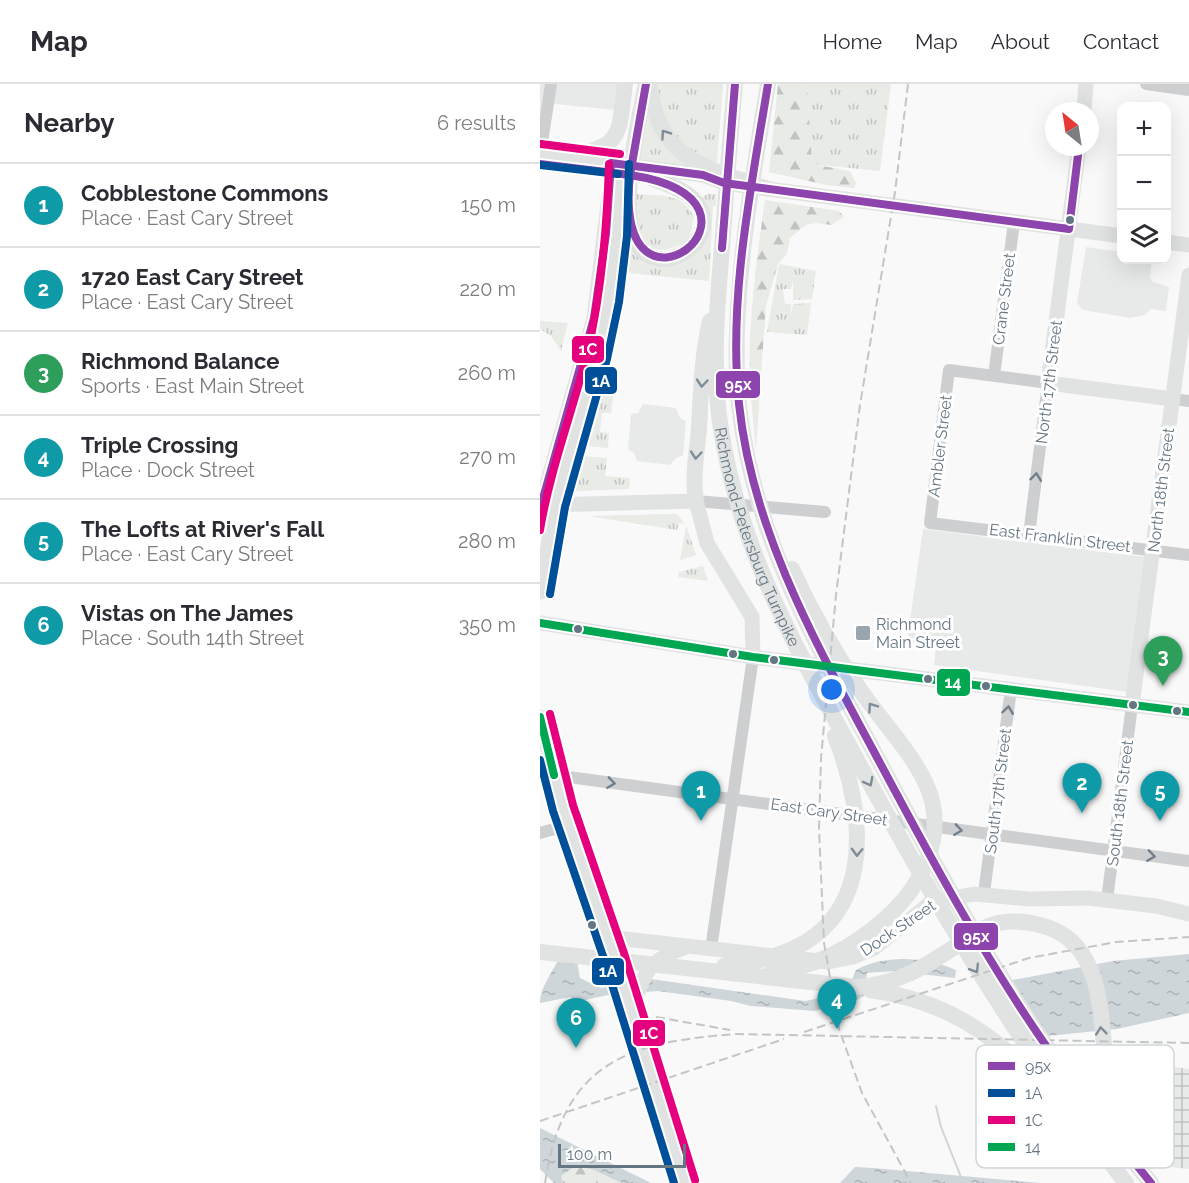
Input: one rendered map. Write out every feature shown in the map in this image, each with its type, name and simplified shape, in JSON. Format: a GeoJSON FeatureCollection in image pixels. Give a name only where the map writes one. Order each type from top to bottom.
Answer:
{"type":"FeatureCollection","features":[{"type":"Feature","properties":{"kind":"highway"},"geometry":{"type":"LineString","coordinates":[[569,157],[598,151],[612,141],[619,129],[625,84]]}},
{"type":"Feature","properties":{"kind":"highway"},"geometry":{"type":"LineString","coordinates":[[648,84],[631,175],[632,228],[639,245],[649,254],[661,258],[682,255],[693,247],[701,233],[700,210],[688,194],[650,175]]}},
{"type":"Feature","properties":{"kind":"highway"},"geometry":{"type":"LineString","coordinates":[[648,84],[660,128],[677,150],[703,176],[771,190]]}},
{"type":"Feature","properties":{"kind":"highway","name":"Richmond-Petersburg Turnpike"},"geometry":{"type":"LineString","coordinates":[[735,84],[718,285],[717,388],[726,463],[740,516],[764,584],[811,675],[969,959],[1025,1045]]}},
{"type":"Feature","properties":{"kind":"highway"},"geometry":{"type":"LineString","coordinates":[[741,973],[778,971],[801,966],[836,952],[866,935],[893,911],[919,880],[926,864],[934,831],[934,816],[927,786],[919,771],[852,678],[816,616],[790,564],[748,464],[739,403],[737,341],[742,276],[767,84]]}},
{"type":"Feature","properties":{"kind":"highway"},"geometry":{"type":"LineString","coordinates":[[696,501],[693,487],[705,342],[718,285]]}},
{"type":"Feature","properties":{"kind":"highway","name":"Richmond-Petersburg Turnpike"},"geometry":{"type":"LineString","coordinates":[[748,464],[766,532],[793,598],[933,861],[986,952],[1046,1045]]}},
{"type":"Feature","properties":{"kind":"highway"},"geometry":{"type":"LineString","coordinates":[[681,967],[732,966],[785,953],[806,943],[820,931],[844,902],[856,862],[854,806],[839,747],[811,675]]}},
{"type":"Feature","properties":{"kind":"highway"},"geometry":{"type":"LineString","coordinates":[[540,952],[856,987],[872,986],[906,977],[990,925],[1029,922],[1055,930],[1076,945],[1090,966],[1097,990],[1103,1045]]}},
{"type":"Feature","properties":{"kind":"highway"},"geometry":{"type":"LineString","coordinates":[[540,952],[741,973],[900,995],[964,1019],[987,1033],[1000,1045]]}},
{"type":"Feature","properties":{"kind":"highway","name":"Richmond-Petersburg Turnpike"},"geometry":{"type":"LineString","coordinates":[[1114,1168],[1126,1183]]}},
{"type":"Feature","properties":{"kind":"highway","name":"Richmond-Petersburg Turnpike"},"geometry":{"type":"LineString","coordinates":[[1140,1168],[1152,1183]]}},
{"type":"Feature","properties":{"kind":"highway"},"geometry":{"type":"LineString","coordinates":[[1144,1168],[1152,1183]]}},
{"type":"Feature","properties":{"kind":"main road"},"geometry":{"type":"LineString","coordinates":[[1085,102],[1086,84]]}},
{"type":"Feature","properties":{"kind":"main road","name":"North 17th Street"},"geometry":{"type":"LineString","coordinates":[[1048,383],[1078,156]]}},
{"type":"Feature","properties":{"kind":"main road"},"geometry":{"type":"LineString","coordinates":[[540,157],[569,157],[617,169]]}},
{"type":"Feature","properties":{"kind":"main road"},"geometry":{"type":"LineString","coordinates":[[540,157],[650,175],[703,176],[724,183],[771,190],[1117,235]]}},
{"type":"Feature","properties":{"kind":"main road"},"geometry":{"type":"LineString","coordinates":[[540,592],[544,506],[594,318],[617,169]]}},
{"type":"Feature","properties":{"kind":"main road"},"geometry":{"type":"LineString","coordinates":[[1171,243],[1189,245]]}},
{"type":"Feature","properties":{"kind":"main road","name":"North 18th Street"},"geometry":{"type":"LineString","coordinates":[[1132,705],[1189,275]]}},
{"type":"Feature","properties":{"kind":"main road"},"geometry":{"type":"LineString","coordinates":[[1048,383],[1173,399]]}},
{"type":"Feature","properties":{"kind":"main road"},"geometry":{"type":"LineString","coordinates":[[544,506],[696,501],[707,543],[752,617],[753,657]]}},
{"type":"Feature","properties":{"kind":"main road"},"geometry":{"type":"LineString","coordinates":[[540,623],[753,657],[1189,712]]}},
{"type":"Feature","properties":{"kind":"main road"},"geometry":{"type":"LineString","coordinates":[[540,717],[547,774],[569,825],[608,937],[684,1182]]}},
{"type":"Feature","properties":{"kind":"main road","name":"Dock Street"},"geometry":{"type":"LineString","coordinates":[[608,937],[818,962],[838,960],[874,948],[932,902],[984,893],[1029,899],[1107,900],[1156,906],[1189,914]]}},
{"type":"Feature","properties":{"kind":"main road"},"geometry":{"type":"LineString","coordinates":[[631,1012],[647,970],[663,956],[687,947]]}},
{"type":"Feature","properties":{"kind":"street"},"geometry":{"type":"LineString","coordinates":[[540,157],[551,84]]}},
{"type":"Feature","properties":{"kind":"street"},"geometry":{"type":"LineString","coordinates":[[1146,84],[1189,90]]}},
{"type":"Feature","properties":{"kind":"street","name":"Crane Street"},"geometry":{"type":"LineString","coordinates":[[994,376],[1014,222]]}},
{"type":"Feature","properties":{"kind":"street","name":"Ambler Street"},"geometry":{"type":"LineString","coordinates":[[930,523],[949,370],[994,376]]}},
{"type":"Feature","properties":{"kind":"street"},"geometry":{"type":"LineString","coordinates":[[994,376],[1048,383]]}},
{"type":"Feature","properties":{"kind":"street","name":"North 17th Street"},"geometry":{"type":"LineString","coordinates":[[1029,535],[1048,383]]}},
{"type":"Feature","properties":{"kind":"street"},"geometry":{"type":"LineString","coordinates":[[1173,399],[1189,401]]}},
{"type":"Feature","properties":{"kind":"street"},"geometry":{"type":"LineString","coordinates":[[696,501],[825,512]]}},
{"type":"Feature","properties":{"kind":"street","name":"East Franklin Street"},"geometry":{"type":"LineString","coordinates":[[930,523],[1189,555]]}},
{"type":"Feature","properties":{"kind":"street"},"geometry":{"type":"LineString","coordinates":[[711,949],[753,657]]}},
{"type":"Feature","properties":{"kind":"street","name":"South 17th Street"},"geometry":{"type":"LineString","coordinates":[[984,893],[1011,689]]}},
{"type":"Feature","properties":{"kind":"street","name":"South 18th Street"},"geometry":{"type":"LineString","coordinates":[[1107,900],[1132,705]]}},
{"type":"Feature","properties":{"kind":"street","name":"East Cary Street"},"geometry":{"type":"LineString","coordinates":[[547,774],[1189,861]]}},
{"type":"Feature","properties":{"kind":"street"},"geometry":{"type":"LineString","coordinates":[[540,833],[569,825]]}},
{"type":"Feature","properties":{"kind":"shaded area"},"geometry":{"type":"Polygon","coordinates":[[[540,84],[619,84],[615,110],[545,103],[540,136],[540,84]]]}},
{"type":"Feature","properties":{"kind":"shaded area"},"geometry":{"type":"Polygon","coordinates":[[[1086,247],[1117,251],[1117,264],[1152,264],[1150,277],[1153,282],[1169,287],[1166,311],[1151,309],[1144,315],[1130,318],[1083,310],[1077,303],[1086,247]]]}},
{"type":"Feature","properties":{"kind":"shaded area"},"geometry":{"type":"Polygon","coordinates":[[[643,404],[676,408],[680,418],[686,421],[683,455],[676,458],[670,465],[637,461],[634,453],[628,449],[631,414],[638,413],[643,404]]]}},
{"type":"Feature","properties":{"kind":"shaded area"},"geometry":{"type":"Polygon","coordinates":[[[923,529],[1145,557],[1128,692],[934,665],[936,647],[907,642],[923,529]]]}},
{"type":"Feature","properties":{"kind":"shaded area"},"geometry":{"type":"Polygon","coordinates":[[[1174,1067],[1189,1069],[1189,1169],[1174,1167],[1174,1067]]]}},
{"type":"Feature","properties":{"kind":"green space"},"geometry":{"type":"Polygon","coordinates":[[[658,84],[723,84],[717,163],[692,151],[673,134],[661,112],[658,84]]]}},
{"type":"Feature","properties":{"kind":"green space"},"geometry":{"type":"Polygon","coordinates":[[[778,84],[807,84],[812,164],[850,171],[856,183],[854,188],[826,185],[769,172],[778,84]]]}},
{"type":"Feature","properties":{"kind":"green space"},"geometry":{"type":"Polygon","coordinates":[[[807,84],[891,84],[880,171],[811,164],[807,84]]]}},
{"type":"Feature","properties":{"kind":"green space"},"geometry":{"type":"Polygon","coordinates":[[[647,109],[689,166],[639,160],[647,109]]]}},
{"type":"Feature","properties":{"kind":"green space"},"geometry":{"type":"Polygon","coordinates":[[[635,194],[669,197],[684,203],[694,217],[689,240],[661,250],[652,248],[641,233],[635,194]]]}},
{"type":"Feature","properties":{"kind":"green space"},"geometry":{"type":"Polygon","coordinates":[[[707,194],[716,194],[716,206],[713,206],[709,281],[629,273],[623,266],[624,217],[633,246],[688,259],[700,248],[703,197],[707,194]]]}},
{"type":"Feature","properties":{"kind":"green space"},"geometry":{"type":"Polygon","coordinates":[[[765,200],[839,211],[844,217],[831,225],[808,224],[790,238],[787,254],[778,264],[766,306],[760,388],[754,399],[751,398],[750,373],[751,323],[765,200]]]}},
{"type":"Feature","properties":{"kind":"green space"},"geometry":{"type":"Polygon","coordinates":[[[779,264],[816,271],[812,299],[793,300],[793,280],[791,289],[783,289],[785,304],[791,304],[791,315],[793,304],[811,303],[807,335],[767,332],[779,264]]]}},
{"type":"Feature","properties":{"kind":"green space"},"geometry":{"type":"Polygon","coordinates":[[[540,321],[568,323],[561,351],[551,336],[540,329],[540,321]]]}},
{"type":"Feature","properties":{"kind":"green space"},"geometry":{"type":"Polygon","coordinates":[[[760,388],[756,451],[751,398],[754,399],[760,388]]]}},
{"type":"Feature","properties":{"kind":"green space"},"geometry":{"type":"Polygon","coordinates":[[[601,396],[613,396],[611,413],[602,413],[600,432],[609,433],[608,448],[586,446],[601,396]]]}},
{"type":"Feature","properties":{"kind":"green space"},"geometry":{"type":"Polygon","coordinates":[[[583,456],[607,458],[605,476],[630,478],[629,489],[575,491],[583,456]]]}},
{"type":"Feature","properties":{"kind":"green space"},"geometry":{"type":"Polygon","coordinates":[[[677,514],[685,524],[679,523],[677,530],[588,516],[677,514]]]}},
{"type":"Feature","properties":{"kind":"green space"},"geometry":{"type":"Polygon","coordinates":[[[686,525],[696,555],[680,560],[686,525]]]}},
{"type":"Feature","properties":{"kind":"green space"},"geometry":{"type":"Polygon","coordinates":[[[703,566],[708,581],[678,577],[679,572],[703,566]]]}},
{"type":"Feature","properties":{"kind":"green space"},"geometry":{"type":"Polygon","coordinates":[[[576,1166],[594,1170],[621,1183],[563,1183],[561,1176],[576,1166]]]}},
{"type":"Feature","properties":{"kind":"water"},"geometry":{"type":"Polygon","coordinates":[[[575,950],[580,978],[601,988],[651,979],[805,1001],[847,992],[856,970],[880,961],[919,960],[956,970],[955,978],[894,971],[867,973],[864,996],[851,1003],[814,1011],[751,1006],[658,991],[608,995],[580,1001],[570,997],[540,1003],[545,983],[562,951],[575,950]]]}},
{"type":"Feature","properties":{"kind":"water"},"geometry":{"type":"Polygon","coordinates":[[[1189,954],[1189,1013],[1117,1029],[1047,1036],[997,983],[1113,961],[1189,954]]]}},
{"type":"Feature","properties":{"kind":"water"},"geometry":{"type":"Polygon","coordinates":[[[540,1128],[651,1183],[621,1183],[594,1170],[576,1166],[561,1176],[563,1183],[554,1183],[540,1169],[540,1128]]]}},
{"type":"Feature","properties":{"kind":"water"},"geometry":{"type":"Polygon","coordinates":[[[855,1167],[873,1168],[1040,1183],[840,1183],[855,1167]]]}},
{"type":"Feature","properties":{"kind":"waterway"},"geometry":{"type":"LineString","coordinates":[[936,1106],[941,1127],[961,1177]]}},
{"type":"Feature","properties":{"kind":"railway"},"geometry":{"type":"LineString","coordinates":[[908,84],[895,192],[860,405],[836,595],[821,758],[819,829],[824,943],[839,1029],[862,1093],[911,1183]]}},
{"type":"Feature","properties":{"kind":"railway"},"geometry":{"type":"LineString","coordinates":[[804,1032],[1029,958],[1116,942],[1189,937]]}},
{"type":"Feature","properties":{"kind":"railway"},"geometry":{"type":"LineString","coordinates":[[656,1017],[730,1030]]}},
{"type":"Feature","properties":{"kind":"railway"},"geometry":{"type":"LineString","coordinates":[[545,1183],[554,1142],[567,1110],[584,1085],[606,1066],[632,1053],[662,1044],[736,1034],[1189,1043]]}},
{"type":"Feature","properties":{"kind":"railway"},"geometry":{"type":"LineString","coordinates":[[540,1121],[784,1039]]}},
{"type":"Feature","properties":{"kind":"transit line","name":"95x"},"geometry":{"type":"LineString","coordinates":[[630,175],[646,84]]}},
{"type":"Feature","properties":{"kind":"transit line","name":"95x"},"geometry":{"type":"LineString","coordinates":[[722,248],[735,84]]}},
{"type":"Feature","properties":{"kind":"transit line","name":"95x"},"geometry":{"type":"LineString","coordinates":[[768,84],[748,203],[736,324],[739,404],[746,450],[757,495],[789,582],[829,666],[962,912],[1046,1045]]}},
{"type":"Feature","properties":{"kind":"transit line","name":"1C"},"geometry":{"type":"LineString","coordinates":[[541,144],[620,154]]}},
{"type":"Feature","properties":{"kind":"transit line","name":"95x"},"geometry":{"type":"LineString","coordinates":[[540,509],[594,318],[606,234],[611,163],[703,175],[724,183],[1069,229],[1078,156]]}},
{"type":"Feature","properties":{"kind":"transit line","name":"95x"},"geometry":{"type":"LineString","coordinates":[[540,164],[630,175]]}},
{"type":"Feature","properties":{"kind":"transit line","name":"1C"},"geometry":{"type":"LineString","coordinates":[[540,530],[549,485],[592,330],[603,259],[609,164]]}},
{"type":"Feature","properties":{"kind":"transit line","name":"1A"},"geometry":{"type":"LineString","coordinates":[[550,594],[565,507],[607,359],[619,302],[627,236],[629,164]]}},
{"type":"Feature","properties":{"kind":"transit line","name":"1A"},"geometry":{"type":"LineString","coordinates":[[540,165],[618,174]]}},
{"type":"Feature","properties":{"kind":"transit line","name":"95x"},"geometry":{"type":"LineString","coordinates":[[630,175],[678,190],[699,210],[700,232],[687,249],[666,257],[646,251],[632,225],[630,175]]}},
{"type":"Feature","properties":{"kind":"transit line","name":"14"},"geometry":{"type":"LineString","coordinates":[[540,623],[753,657],[1189,712]]}},
{"type":"Feature","properties":{"kind":"transit line","name":"1C"},"geometry":{"type":"LineString","coordinates":[[550,714],[573,805],[624,953],[695,1180]]}},
{"type":"Feature","properties":{"kind":"transit line","name":"14"},"geometry":{"type":"LineString","coordinates":[[540,717],[554,775]]}},
{"type":"Feature","properties":{"kind":"transit line","name":"1A"},"geometry":{"type":"LineString","coordinates":[[540,760],[553,811],[604,959],[674,1183]]}},
{"type":"Feature","properties":{"kind":"transit line","name":"95x"},"geometry":{"type":"LineString","coordinates":[[1139,1168],[1151,1183]]}},
{"type":"Feature","properties":{"kind":"place","name":"Richmond Main Street"},"geometry":{"type":"Point","coordinates":[863,633]}},
{"type":"Feature","properties":{"kind":"place","name":"Richmond Balance"},"geometry":{"type":"Point","coordinates":[1163,686]}},
{"type":"Feature","properties":{"kind":"place","name":"1720 East Cary Street"},"geometry":{"type":"Point","coordinates":[1082,813]}},
{"type":"Feature","properties":{"kind":"place","name":"Cobblestone Commons"},"geometry":{"type":"Point","coordinates":[701,821]}},
{"type":"Feature","properties":{"kind":"place","name":"The Lofts at River's Fall"},"geometry":{"type":"Point","coordinates":[1160,821]}},
{"type":"Feature","properties":{"kind":"place","name":"Triple Crossing"},"geometry":{"type":"Point","coordinates":[837,1029]}},
{"type":"Feature","properties":{"kind":"place","name":"Vistas on The James"},"geometry":{"type":"Point","coordinates":[576,1048]}}]}
